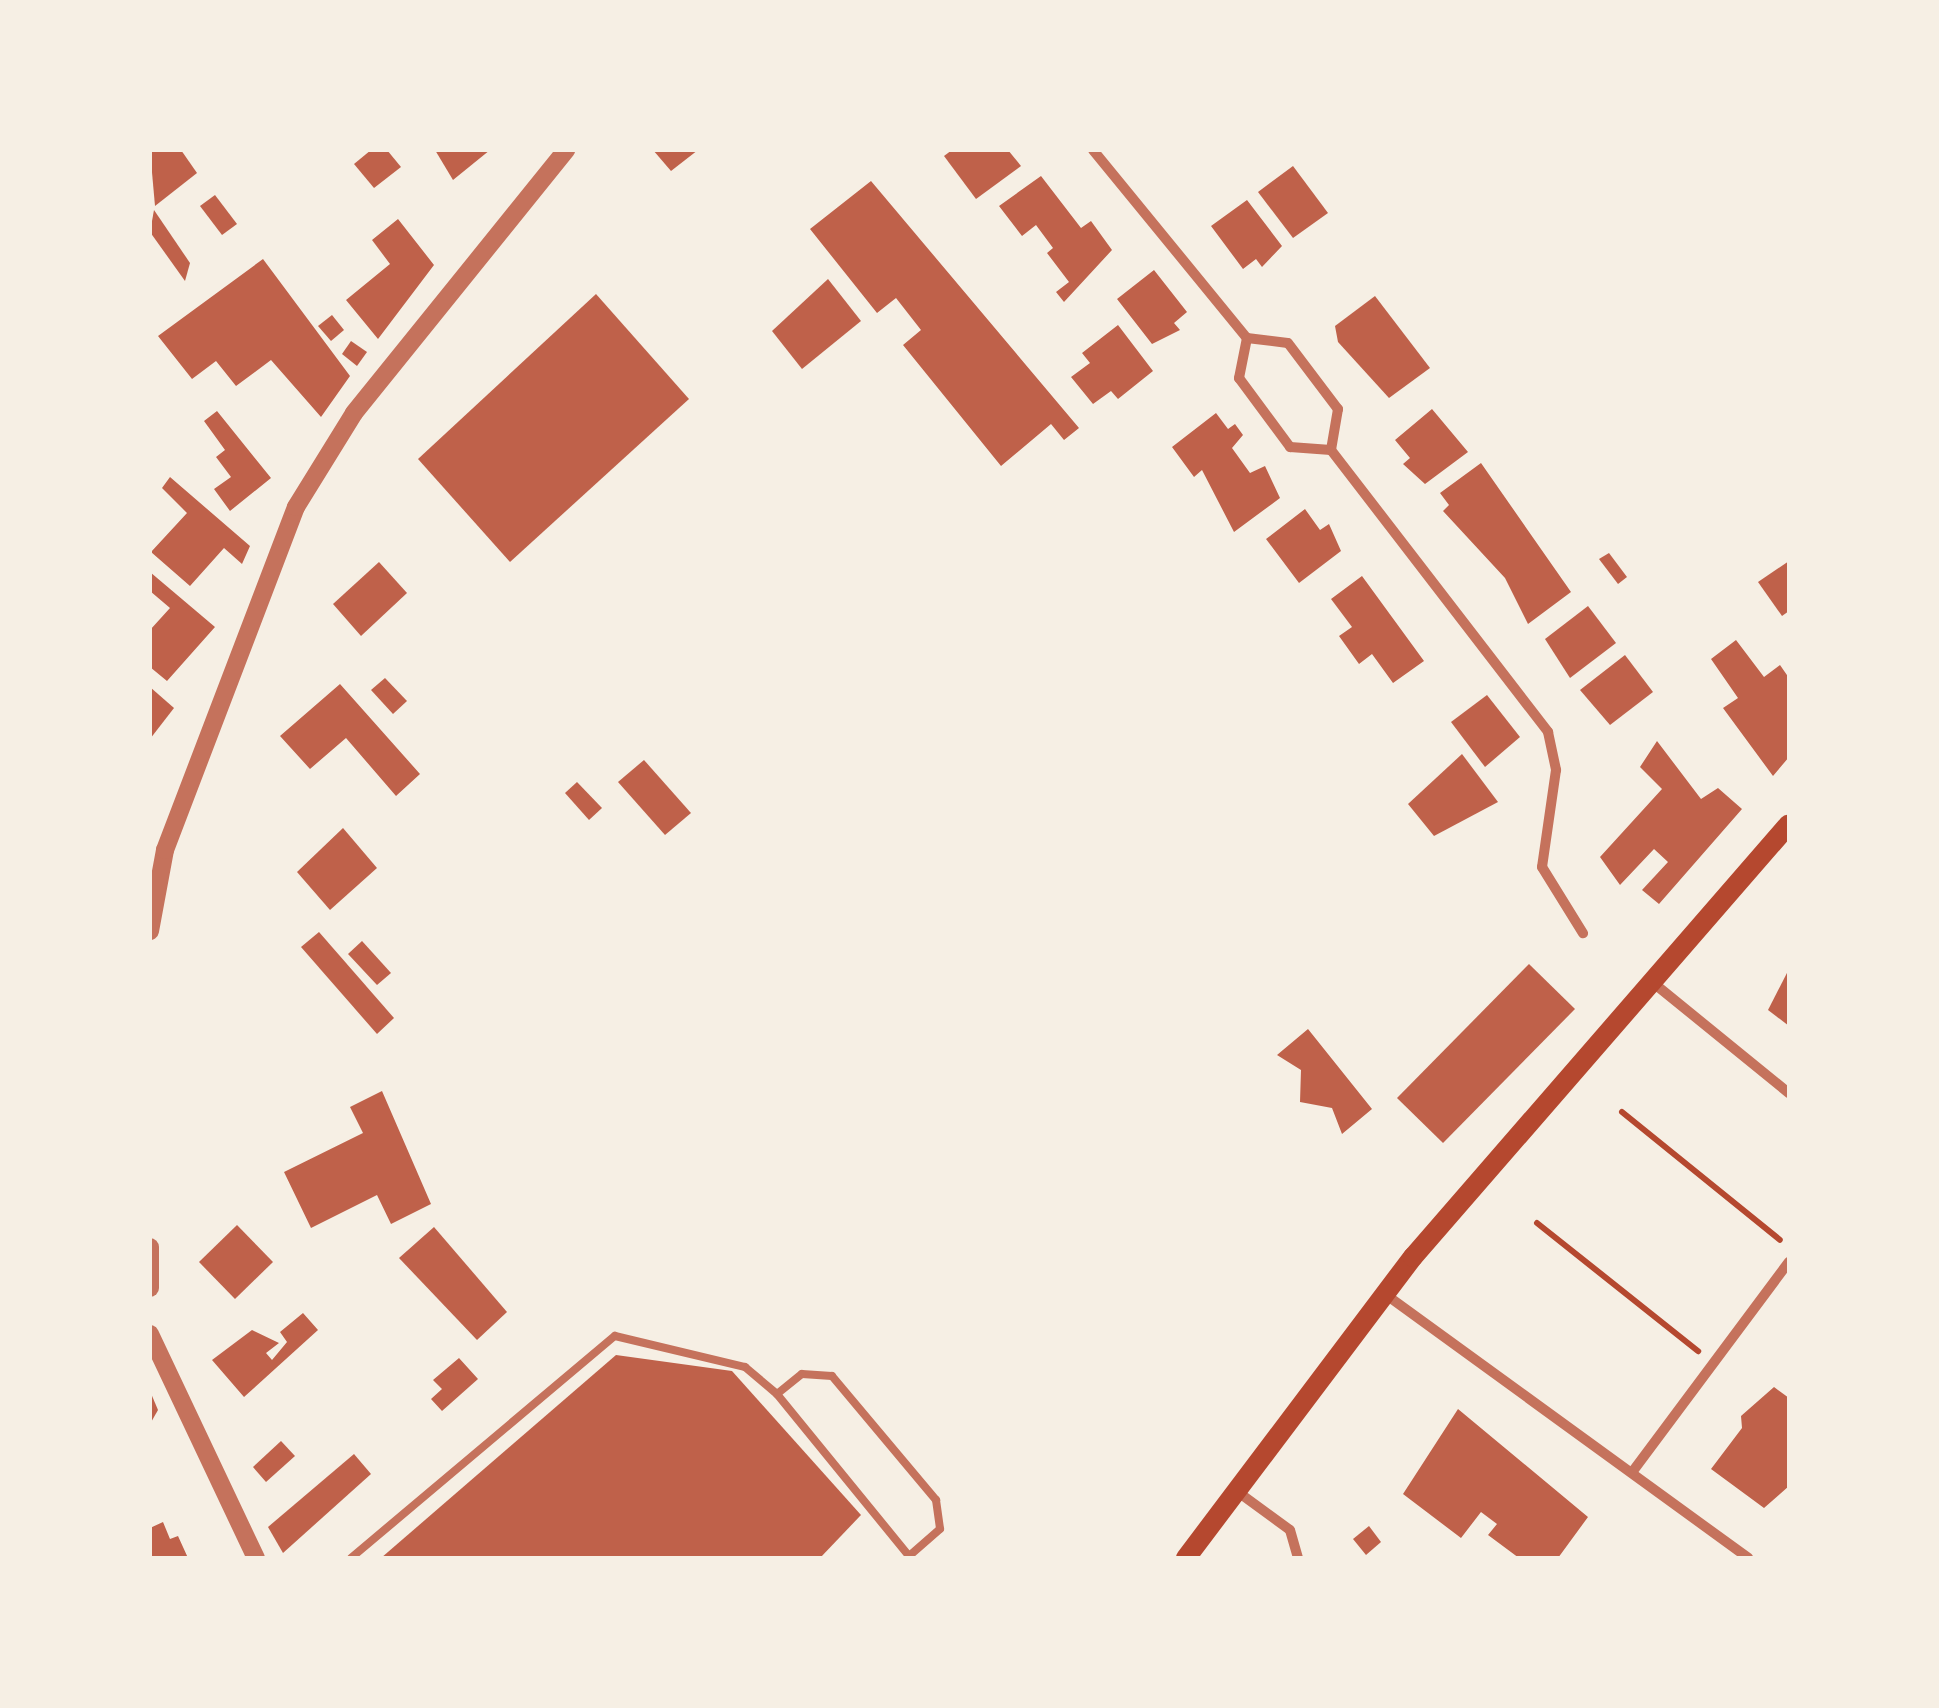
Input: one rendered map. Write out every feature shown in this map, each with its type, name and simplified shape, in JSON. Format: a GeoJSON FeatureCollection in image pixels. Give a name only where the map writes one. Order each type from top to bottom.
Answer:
{"type":"FeatureCollection","features":[{"type":"Feature","properties":{"kind":"main road"},"geometry":{"type":"LineString","coordinates":[[1186,1558],[1384,1293],[1650,980],[1789,824]]}},
{"type":"Feature","properties":{"kind":"street"},"geometry":{"type":"LineString","coordinates":[[150,932],[184,795],[296,506],[354,413],[566,150]]}},
{"type":"Feature","properties":{"kind":"street"},"geometry":{"type":"LineString","coordinates":[[1092,150],[1247,338],[1288,343],[1328,396],[1340,423],[1331,450]]}},
{"type":"Feature","properties":{"kind":"street"},"geometry":{"type":"LineString","coordinates":[[1247,338],[1239,378],[1290,447],[1331,450],[1548,732],[1556,770],[1542,867],[1583,933]]}},
{"type":"Feature","properties":{"kind":"street"},"geometry":{"type":"LineString","coordinates":[[1650,980],[1789,1093]]}},
{"type":"Feature","properties":{"kind":"street"},"geometry":{"type":"LineString","coordinates":[[150,1247],[150,1288]]}},
{"type":"Feature","properties":{"kind":"street"},"geometry":{"type":"LineString","coordinates":[[1633,1471],[1710,1362],[1789,1262]]}},
{"type":"Feature","properties":{"kind":"street"},"geometry":{"type":"LineString","coordinates":[[1384,1293],[1748,1558]]}},
{"type":"Feature","properties":{"kind":"street"},"geometry":{"type":"LineString","coordinates":[[150,1334],[256,1558]]}},
{"type":"Feature","properties":{"kind":"street"},"geometry":{"type":"LineString","coordinates":[[1238,1492],[1290,1530],[1298,1558]]}},
{"type":"Feature","properties":{"kind":"lane"},"geometry":{"type":"LineString","coordinates":[[351,1558],[615,1336],[746,1367],[777,1394],[909,1556],[940,1529],[936,1500],[832,1376],[802,1374],[777,1394]]}},
{"type":"Feature","properties":{"kind":"path"},"geometry":{"type":"LineString","coordinates":[[1622,1112],[1789,1248]]}},
{"type":"Feature","properties":{"kind":"path"},"geometry":{"type":"LineString","coordinates":[[1537,1223],[1710,1362]]}},
{"type":"Feature","properties":{"kind":"building"},"geometry":{"type":"Polygon","coordinates":[[[150,150],[181,150],[197,173],[155,206],[150,150]]]}},
{"type":"Feature","properties":{"kind":"building"},"geometry":{"type":"Polygon","coordinates":[[[371,150],[387,150],[401,167],[374,188],[354,164],[371,150]]]}},
{"type":"Feature","properties":{"kind":"building"},"geometry":{"type":"Polygon","coordinates":[[[435,150],[490,150],[453,180],[435,150]]]}},
{"type":"Feature","properties":{"kind":"building"},"geometry":{"type":"Polygon","coordinates":[[[653,150],[698,150],[671,171],[653,150]]]}},
{"type":"Feature","properties":{"kind":"building"},"geometry":{"type":"Polygon","coordinates":[[[952,150],[1008,150],[1021,166],[976,199],[944,156],[952,150]]]}},
{"type":"Feature","properties":{"kind":"building"},"geometry":{"type":"Polygon","coordinates":[[[1293,166],[1328,213],[1293,238],[1258,192],[1293,166]]]}},
{"type":"Feature","properties":{"kind":"building"},"geometry":{"type":"Polygon","coordinates":[[[1041,176],[1081,228],[1091,221],[1112,250],[1064,302],[1056,292],[1069,282],[1047,253],[1053,248],[1036,225],[1022,236],[999,206],[1041,176]]]}},
{"type":"Feature","properties":{"kind":"building"},"geometry":{"type":"Polygon","coordinates":[[[871,181],[1079,428],[1064,440],[1051,424],[1001,466],[903,345],[921,330],[896,298],[877,313],[810,229],[871,181]]]}},
{"type":"Feature","properties":{"kind":"building"},"geometry":{"type":"Polygon","coordinates":[[[215,195],[237,224],[222,235],[200,206],[215,195]]]}},
{"type":"Feature","properties":{"kind":"building"},"geometry":{"type":"Polygon","coordinates":[[[1247,200],[1282,246],[1262,267],[1256,259],[1243,269],[1211,226],[1247,200]]]}},
{"type":"Feature","properties":{"kind":"building"},"geometry":{"type":"Polygon","coordinates":[[[154,210],[190,263],[185,281],[150,232],[154,210]]]}},
{"type":"Feature","properties":{"kind":"building"},"geometry":{"type":"Polygon","coordinates":[[[398,219],[434,265],[378,339],[346,300],[390,264],[372,240],[398,219]]]}},
{"type":"Feature","properties":{"kind":"building"},"geometry":{"type":"Polygon","coordinates":[[[263,259],[350,376],[321,417],[271,360],[236,386],[216,361],[192,379],[158,336],[263,259]]]}},
{"type":"Feature","properties":{"kind":"building"},"geometry":{"type":"Polygon","coordinates":[[[1154,270],[1187,312],[1174,323],[1180,330],[1152,344],[1117,299],[1154,270]]]}},
{"type":"Feature","properties":{"kind":"building"},"geometry":{"type":"Polygon","coordinates":[[[828,279],[861,321],[802,369],[772,331],[828,279]]]}},
{"type":"Feature","properties":{"kind":"building"},"geometry":{"type":"Polygon","coordinates":[[[596,294],[689,399],[510,562],[418,459],[596,294]]]}},
{"type":"Feature","properties":{"kind":"building"},"geometry":{"type":"Polygon","coordinates":[[[1375,296],[1430,368],[1389,398],[1338,342],[1335,326],[1375,296]]]}},
{"type":"Feature","properties":{"kind":"building"},"geometry":{"type":"Polygon","coordinates":[[[332,315],[344,330],[331,341],[318,326],[332,315]]]}},
{"type":"Feature","properties":{"kind":"building"},"geometry":{"type":"Polygon","coordinates":[[[1118,325],[1153,371],[1118,399],[1111,391],[1093,404],[1071,377],[1090,363],[1082,353],[1118,325]]]}},
{"type":"Feature","properties":{"kind":"building"},"geometry":{"type":"Polygon","coordinates":[[[351,341],[367,352],[357,366],[342,354],[351,341]]]}},
{"type":"Feature","properties":{"kind":"building"},"geometry":{"type":"Polygon","coordinates":[[[1432,409],[1468,452],[1425,484],[1403,464],[1410,458],[1395,440],[1432,409]]]}},
{"type":"Feature","properties":{"kind":"building"},"geometry":{"type":"Polygon","coordinates":[[[217,411],[271,478],[230,511],[214,489],[231,477],[216,457],[225,450],[204,421],[217,411]]]}},
{"type":"Feature","properties":{"kind":"building"},"geometry":{"type":"Polygon","coordinates":[[[1216,413],[1228,429],[1235,424],[1243,435],[1232,448],[1250,473],[1265,466],[1280,498],[1234,532],[1202,470],[1194,477],[1172,447],[1216,413]]]}},
{"type":"Feature","properties":{"kind":"building"},"geometry":{"type":"Polygon","coordinates":[[[1481,463],[1571,592],[1528,624],[1505,578],[1443,511],[1449,505],[1440,493],[1481,463]]]}},
{"type":"Feature","properties":{"kind":"building"},"geometry":{"type":"Polygon","coordinates":[[[170,477],[250,546],[242,564],[224,548],[190,586],[151,552],[187,513],[162,488],[170,477]]]}},
{"type":"Feature","properties":{"kind":"building"},"geometry":{"type":"Polygon","coordinates":[[[1305,509],[1320,530],[1329,524],[1341,551],[1299,583],[1266,539],[1305,509]]]}},
{"type":"Feature","properties":{"kind":"building"},"geometry":{"type":"Polygon","coordinates":[[[1609,553],[1627,577],[1618,584],[1599,559],[1609,553]]]}},
{"type":"Feature","properties":{"kind":"building"},"geometry":{"type":"Polygon","coordinates":[[[1789,561],[1789,611],[1782,616],[1758,582],[1789,561]]]}},
{"type":"Feature","properties":{"kind":"building"},"geometry":{"type":"Polygon","coordinates":[[[379,562],[407,593],[361,636],[333,604],[379,562]]]}},
{"type":"Feature","properties":{"kind":"building"},"geometry":{"type":"Polygon","coordinates":[[[150,572],[215,627],[167,681],[150,667],[150,630],[170,608],[150,591],[150,572]]]}},
{"type":"Feature","properties":{"kind":"building"},"geometry":{"type":"Polygon","coordinates":[[[1362,576],[1424,661],[1393,683],[1372,654],[1359,664],[1339,636],[1352,627],[1331,599],[1362,576]]]}},
{"type":"Feature","properties":{"kind":"building"},"geometry":{"type":"Polygon","coordinates":[[[1588,606],[1616,643],[1570,678],[1545,639],[1588,606]]]}},
{"type":"Feature","properties":{"kind":"building"},"geometry":{"type":"Polygon","coordinates":[[[1736,640],[1764,677],[1780,665],[1789,678],[1789,757],[1773,776],[1723,708],[1738,698],[1711,659],[1736,640]]]}},
{"type":"Feature","properties":{"kind":"building"},"geometry":{"type":"Polygon","coordinates":[[[1625,655],[1653,692],[1610,725],[1580,690],[1625,655]]]}},
{"type":"Feature","properties":{"kind":"building"},"geometry":{"type":"Polygon","coordinates":[[[385,678],[407,701],[393,714],[371,690],[385,678]]]}},
{"type":"Feature","properties":{"kind":"building"},"geometry":{"type":"Polygon","coordinates":[[[340,684],[420,774],[396,796],[346,738],[310,769],[280,736],[340,684]]]}},
{"type":"Feature","properties":{"kind":"building"},"geometry":{"type":"Polygon","coordinates":[[[150,687],[174,708],[150,739],[150,687]]]}},
{"type":"Feature","properties":{"kind":"building"},"geometry":{"type":"Polygon","coordinates":[[[1487,695],[1520,737],[1485,767],[1451,722],[1487,695]]]}},
{"type":"Feature","properties":{"kind":"building"},"geometry":{"type":"Polygon","coordinates":[[[1657,741],[1701,799],[1718,788],[1742,809],[1659,904],[1642,890],[1668,862],[1654,849],[1620,885],[1600,857],[1662,789],[1640,767],[1657,741]]]}},
{"type":"Feature","properties":{"kind":"building"},"geometry":{"type":"Polygon","coordinates":[[[1462,754],[1498,802],[1434,836],[1408,804],[1462,754]]]}},
{"type":"Feature","properties":{"kind":"building"},"geometry":{"type":"Polygon","coordinates":[[[644,760],[691,813],[665,835],[618,782],[644,760]]]}},
{"type":"Feature","properties":{"kind":"building"},"geometry":{"type":"Polygon","coordinates":[[[577,782],[602,808],[589,820],[565,793],[577,782]]]}},
{"type":"Feature","properties":{"kind":"building"},"geometry":{"type":"Polygon","coordinates":[[[343,828],[377,868],[330,910],[297,872],[343,828]]]}},
{"type":"Feature","properties":{"kind":"building"},"geometry":{"type":"Polygon","coordinates":[[[319,932],[394,1018],[377,1034],[301,947],[319,932]]]}},
{"type":"Feature","properties":{"kind":"building"},"geometry":{"type":"Polygon","coordinates":[[[362,941],[391,973],[377,985],[348,954],[362,941]]]}},
{"type":"Feature","properties":{"kind":"building"},"geometry":{"type":"Polygon","coordinates":[[[1529,964],[1575,1009],[1443,1143],[1397,1098],[1529,964]]]}},
{"type":"Feature","properties":{"kind":"building"},"geometry":{"type":"Polygon","coordinates":[[[1789,969],[1789,1026],[1768,1010],[1789,969]]]}},
{"type":"Feature","properties":{"kind":"building"},"geometry":{"type":"Polygon","coordinates":[[[1308,1029],[1372,1109],[1342,1134],[1332,1108],[1300,1102],[1301,1070],[1277,1055],[1308,1029]]]}},
{"type":"Feature","properties":{"kind":"building"},"geometry":{"type":"Polygon","coordinates":[[[382,1091],[431,1204],[391,1224],[377,1195],[311,1228],[284,1172],[363,1133],[350,1107],[382,1091]]]}},
{"type":"Feature","properties":{"kind":"building"},"geometry":{"type":"Polygon","coordinates":[[[237,1225],[273,1262],[235,1299],[199,1262],[237,1225]]]}},
{"type":"Feature","properties":{"kind":"building"},"geometry":{"type":"Polygon","coordinates":[[[434,1227],[507,1312],[477,1340],[399,1258],[434,1227]]]}},
{"type":"Feature","properties":{"kind":"building"},"geometry":{"type":"Polygon","coordinates":[[[303,1313],[318,1330],[244,1397],[212,1360],[252,1330],[279,1343],[266,1353],[272,1360],[287,1342],[280,1332],[303,1313]]]}},
{"type":"Feature","properties":{"kind":"building"},"geometry":{"type":"Polygon","coordinates":[[[616,1355],[732,1371],[861,1515],[820,1558],[381,1558],[616,1355]]]}},
{"type":"Feature","properties":{"kind":"building"},"geometry":{"type":"Polygon","coordinates":[[[459,1358],[478,1379],[442,1411],[431,1399],[442,1389],[433,1380],[459,1358]]]}},
{"type":"Feature","properties":{"kind":"building"},"geometry":{"type":"Polygon","coordinates":[[[1774,1387],[1789,1398],[1789,1486],[1764,1508],[1711,1469],[1742,1428],[1741,1416],[1774,1387]]]}},
{"type":"Feature","properties":{"kind":"building"},"geometry":{"type":"Polygon","coordinates":[[[150,1391],[158,1410],[150,1424],[150,1391]]]}},
{"type":"Feature","properties":{"kind":"building"},"geometry":{"type":"Polygon","coordinates":[[[1458,1409],[1588,1517],[1558,1558],[1519,1558],[1488,1535],[1497,1524],[1481,1512],[1461,1538],[1403,1494],[1458,1409]]]}},
{"type":"Feature","properties":{"kind":"building"},"geometry":{"type":"Polygon","coordinates":[[[281,1441],[295,1456],[266,1482],[253,1467],[281,1441]]]}},
{"type":"Feature","properties":{"kind":"building"},"geometry":{"type":"Polygon","coordinates":[[[354,1454],[371,1474],[283,1553],[268,1527],[354,1454]]]}},
{"type":"Feature","properties":{"kind":"building"},"geometry":{"type":"Polygon","coordinates":[[[163,1522],[170,1539],[178,1536],[188,1558],[150,1558],[150,1528],[163,1522]]]}},
{"type":"Feature","properties":{"kind":"building"},"geometry":{"type":"Polygon","coordinates":[[[1369,1526],[1381,1542],[1366,1555],[1353,1539],[1369,1526]]]}}]}
